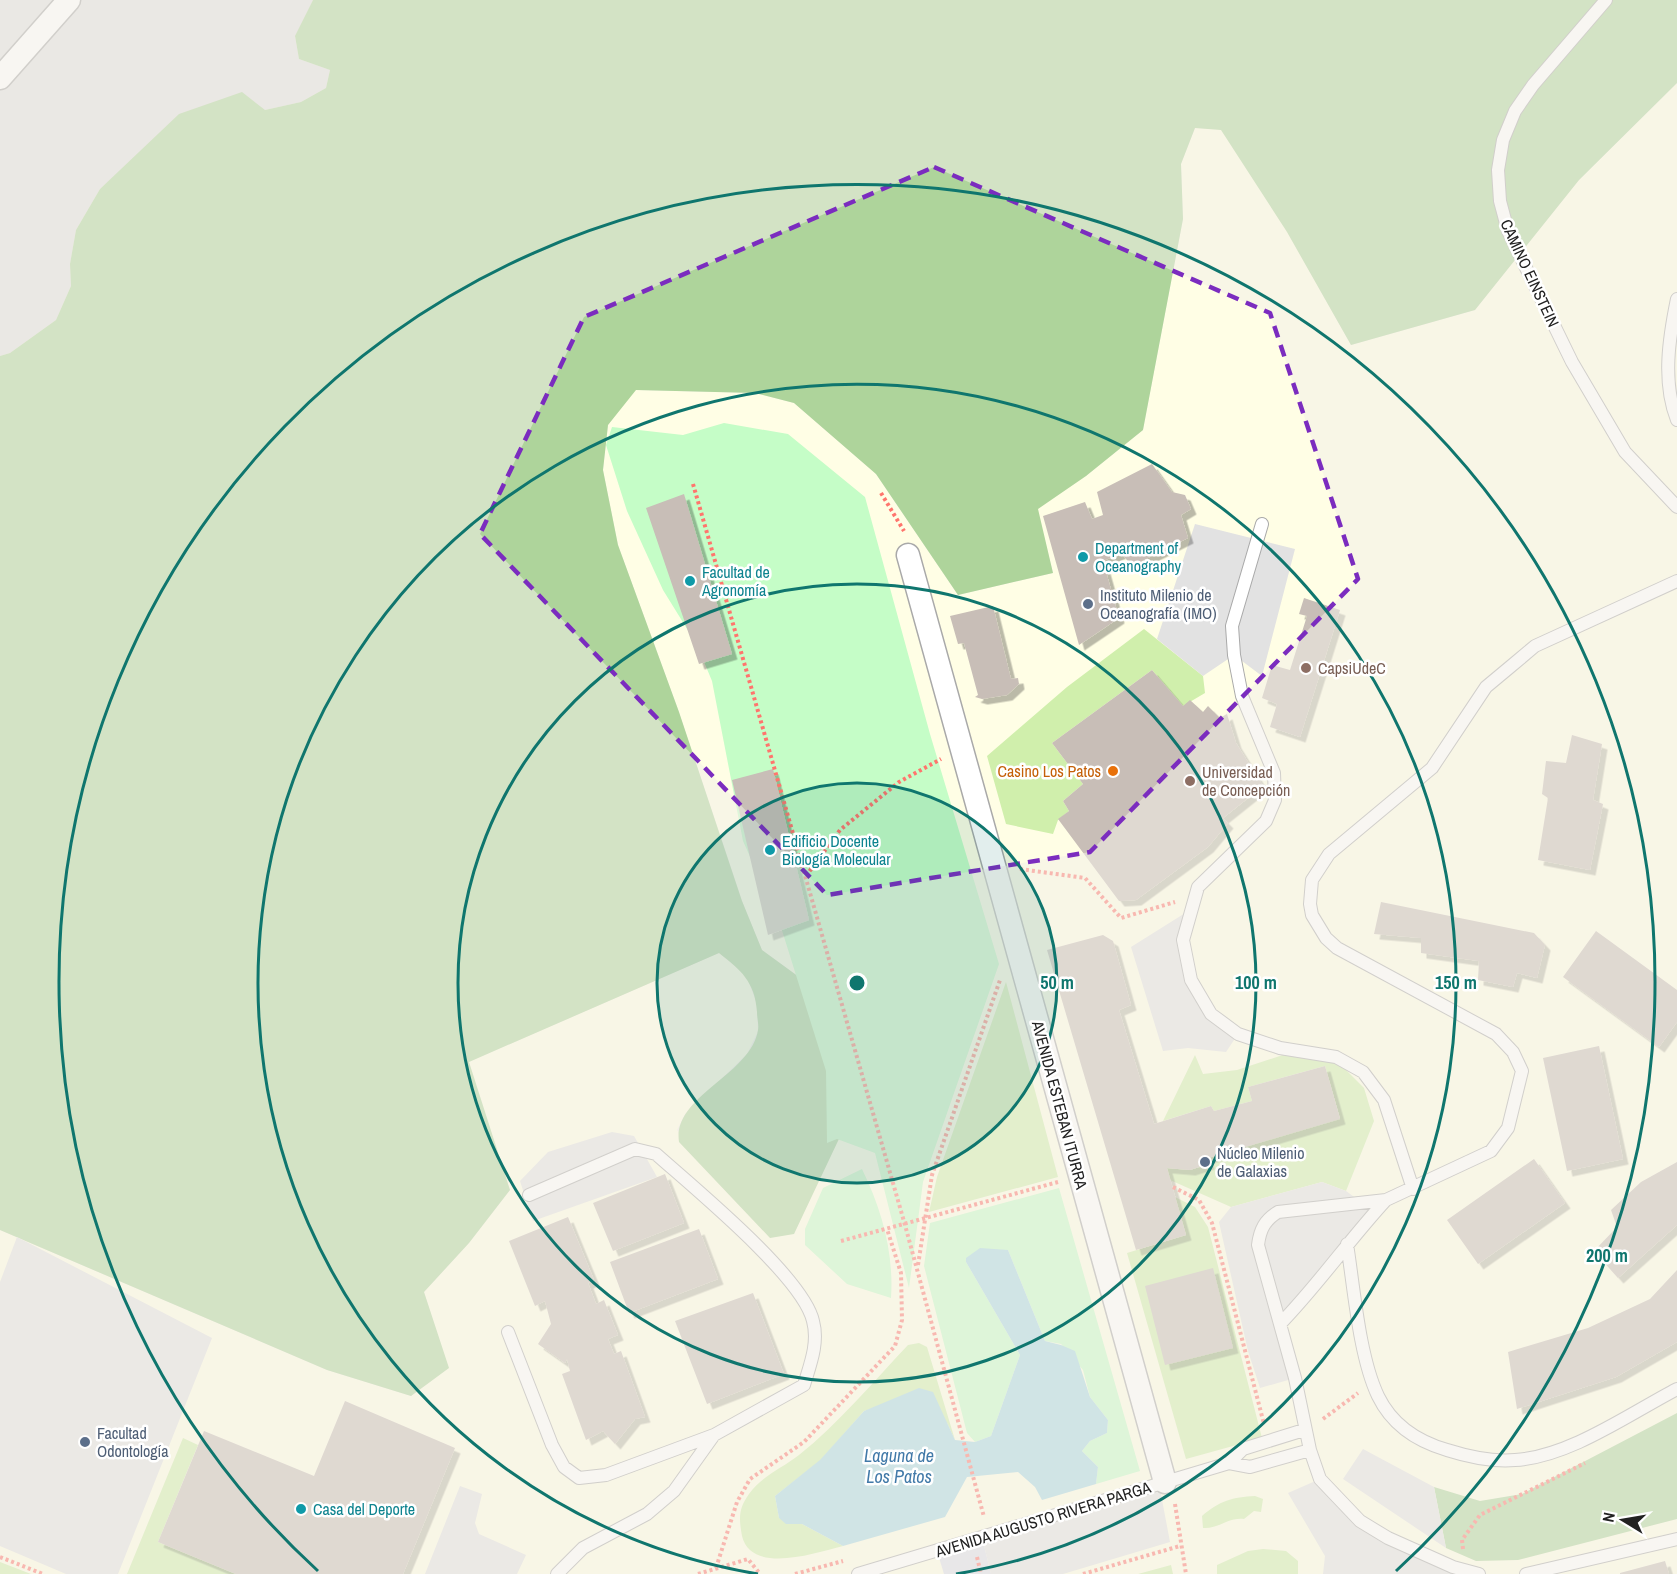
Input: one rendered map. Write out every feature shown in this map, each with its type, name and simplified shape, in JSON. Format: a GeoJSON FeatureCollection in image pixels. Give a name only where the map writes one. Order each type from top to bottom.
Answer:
{"type":"FeatureCollection","features":[{"type":"Feature","properties":{"kind":"street"},"geometry":{"type":"LineString","coordinates":[[0,78],[69,0]]}},
{"type":"Feature","properties":{"kind":"street","name":"AVENIDA ESTEBAN ITURRA"},"geometry":{"type":"LineString","coordinates":[[908,555],[1080,1176],[1169,1481]]}},
{"type":"Feature","properties":{"kind":"lane","name":"CAMINO EINSTEIN"},"geometry":{"type":"LineString","coordinates":[[1606,0],[1533,85],[1515,111],[1503,140],[1498,170],[1500,201],[1508,231],[1572,362],[1625,452],[1677,507]]}},
{"type":"Feature","properties":{"kind":"lane"},"geometry":{"type":"LineString","coordinates":[[1677,299],[1669,348],[1669,400],[1677,420]]}},
{"type":"Feature","properties":{"kind":"lane"},"geometry":{"type":"LineString","coordinates":[[1262,524],[1232,626],[1234,655],[1242,696],[1274,773],[1275,800],[1266,821],[1198,887],[1183,940],[1191,980],[1211,1014],[1238,1034],[1281,1048],[1335,1057],[1363,1072],[1384,1100],[1413,1189]]}},
{"type":"Feature","properties":{"kind":"lane"},"geometry":{"type":"LineString","coordinates":[[1479,1574],[1453,1568],[1411,1550],[1360,1521],[1320,1479],[1304,1430],[1295,1378],[1258,1245],[1266,1222],[1278,1212],[1386,1200],[1491,1151],[1508,1128],[1522,1071],[1513,1052],[1496,1034],[1351,956],[1326,938],[1312,915],[1310,904],[1312,880],[1329,854],[1432,768],[1486,687],[1535,646],[1677,581]]}},
{"type":"Feature","properties":{"kind":"lane"},"geometry":{"type":"LineString","coordinates":[[508,1332],[552,1445],[564,1467],[579,1478],[606,1475],[714,1435],[804,1385],[814,1351],[813,1322],[801,1295],[780,1269],[656,1154],[635,1149],[529,1195]]}},
{"type":"Feature","properties":{"kind":"lane"},"geometry":{"type":"LineString","coordinates":[[1280,1324],[1308,1295],[1347,1244],[1386,1200]]}},
{"type":"Feature","properties":{"kind":"lane"},"geometry":{"type":"LineString","coordinates":[[1347,1244],[1365,1360],[1372,1383],[1389,1415],[1415,1437],[1455,1452],[1498,1461],[1532,1458],[1564,1447],[1677,1389]]}},
{"type":"Feature","properties":{"kind":"lane","name":"AVENIDA AUGUSTO RIVERA PARGA"},"geometry":{"type":"LineString","coordinates":[[1229,1463],[1243,1449],[1304,1430]]}},
{"type":"Feature","properties":{"kind":"lane"},"geometry":{"type":"LineString","coordinates":[[557,1574],[583,1548],[647,1514],[674,1491],[714,1435]]}},
{"type":"Feature","properties":{"kind":"lane","name":"AVENIDA AUGUSTO RIVERA PARGA"},"geometry":{"type":"LineString","coordinates":[[858,1574],[1229,1463],[1250,1467],[1310,1450]]}},
{"type":"Feature","properties":{"kind":"lane"},"geometry":{"type":"LineString","coordinates":[[1526,1574],[1677,1539]]}},
{"type":"Feature","properties":{"kind":"path"},"geometry":{"type":"LineString","coordinates":[[693,484],[918,1269],[985,1521]]}},
{"type":"Feature","properties":{"kind":"path"},"geometry":{"type":"LineString","coordinates":[[805,877],[840,830],[899,782],[961,747]]}},
{"type":"Feature","properties":{"kind":"path"},"geometry":{"type":"LineString","coordinates":[[1014,868],[1085,878],[1121,918],[1194,897]]}},
{"type":"Feature","properties":{"kind":"path"},"geometry":{"type":"LineString","coordinates":[[918,1269],[932,1175],[1015,944]]}},
{"type":"Feature","properties":{"kind":"path"},"geometry":{"type":"LineString","coordinates":[[841,1241],[1080,1176]]}},
{"type":"Feature","properties":{"kind":"path"},"geometry":{"type":"LineString","coordinates":[[1173,1187],[1199,1200],[1212,1223],[1265,1427]]}},
{"type":"Feature","properties":{"kind":"path"},"geometry":{"type":"LineString","coordinates":[[716,1568],[737,1502],[750,1479],[804,1442],[895,1346],[902,1320],[901,1273],[886,1229]]}},
{"type":"Feature","properties":{"kind":"path"},"geometry":{"type":"LineString","coordinates":[[1319,1422],[1372,1383]]}},
{"type":"Feature","properties":{"kind":"path"},"geometry":{"type":"LineString","coordinates":[[1462,1540],[1480,1515],[1588,1461]]}},
{"type":"Feature","properties":{"kind":"path"},"geometry":{"type":"LineString","coordinates":[[1169,1481],[1186,1574]]}},
{"type":"Feature","properties":{"kind":"path"},"geometry":{"type":"LineString","coordinates":[[1083,1574],[1180,1546]]}},
{"type":"Feature","properties":{"kind":"path"},"geometry":{"type":"LineString","coordinates":[[0,1557],[44,1574]]}},
{"type":"Feature","properties":{"kind":"path"},"geometry":{"type":"LineString","coordinates":[[698,1574],[748,1559],[760,1574]]}},
{"type":"Feature","properties":{"kind":"path"},"geometry":{"type":"LineString","coordinates":[[795,1574],[848,1560]]}},
{"type":"Feature","properties":{"kind":"highlighted area"},"geometry":{"type":"Polygon","coordinates":[[[934,167],[1270,313],[1358,579],[1090,852],[827,895],[480,534],[584,317],[934,167]]]}},
{"type":"Feature","properties":{"kind":"shaded area"},"geometry":{"type":"Polygon","coordinates":[[[0,0],[313,0],[295,37],[299,59],[330,70],[326,88],[301,102],[265,110],[136,157],[100,189],[76,230],[70,264],[71,286],[56,320],[10,353],[0,356],[0,0]]]}},
{"type":"Feature","properties":{"kind":"shaded area","name":"Universidad de Concepción"},"geometry":{"type":"Polygon","coordinates":[[[1677,83],[1677,1574],[0,1574],[0,1230],[327,1370],[411,1396],[448,1368],[424,1292],[469,1243],[510,1190],[468,1062],[719,953],[746,975],[757,1004],[758,1031],[747,1054],[685,1114],[677,1130],[794,1234],[813,1191],[810,985],[762,950],[742,901],[679,712],[618,545],[603,470],[608,425],[635,390],[755,393],[794,403],[876,474],[958,595],[1053,573],[1037,509],[1086,476],[1143,430],[1183,219],[1181,164],[1195,128],[1221,129],[1287,231],[1351,345],[1475,310],[1579,180],[1677,83]]]}},
{"type":"Feature","properties":{"kind":"shaded area"},"geometry":{"type":"Polygon","coordinates":[[[1195,524],[1295,549],[1262,676],[1234,655],[1203,676],[1157,639],[1195,524]]]}},
{"type":"Feature","properties":{"kind":"shaded area"},"geometry":{"type":"Polygon","coordinates":[[[1190,910],[1183,940],[1191,980],[1211,1014],[1238,1034],[1226,1052],[1188,1048],[1163,1051],[1131,947],[1190,910]]]}},
{"type":"Feature","properties":{"kind":"shaded area"},"geometry":{"type":"Polygon","coordinates":[[[612,1132],[634,1136],[657,1177],[533,1221],[520,1181],[548,1152],[612,1132]]]}},
{"type":"Feature","properties":{"kind":"shaded area"},"geometry":{"type":"Polygon","coordinates":[[[1322,1182],[1346,1191],[1375,1212],[1280,1324],[1295,1378],[1260,1388],[1248,1351],[1219,1222],[1231,1207],[1322,1182]]]}},
{"type":"Feature","properties":{"kind":"shaded area","name":"Facultad Odontología"},"geometry":{"type":"Polygon","coordinates":[[[17,1237],[212,1338],[118,1574],[66,1574],[0,1546],[0,1282],[17,1237]]]}},
{"type":"Feature","properties":{"kind":"shaded area"},"geometry":{"type":"Polygon","coordinates":[[[1363,1449],[1434,1487],[1446,1548],[1343,1479],[1363,1449]]]}},
{"type":"Feature","properties":{"kind":"shaded area"},"geometry":{"type":"Polygon","coordinates":[[[1320,1479],[1360,1521],[1453,1567],[1453,1574],[1323,1574],[1325,1556],[1288,1493],[1320,1479]]]}},
{"type":"Feature","properties":{"kind":"shaded area"},"geometry":{"type":"Polygon","coordinates":[[[1159,1484],[1170,1542],[1063,1574],[991,1574],[982,1537],[1159,1484]]]}},
{"type":"Feature","properties":{"kind":"shaded area"},"geometry":{"type":"Polygon","coordinates":[[[460,1486],[482,1494],[475,1523],[479,1534],[526,1555],[517,1574],[425,1574],[460,1486]]]}},
{"type":"Feature","properties":{"kind":"shaded area"},"geometry":{"type":"Polygon","coordinates":[[[982,1537],[991,1574],[944,1574],[937,1551],[982,1537]]]}},
{"type":"Feature","properties":{"kind":"green space"},"geometry":{"type":"Polygon","coordinates":[[[313,0],[1677,0],[1677,83],[1579,180],[1475,310],[1351,345],[1287,232],[1221,130],[1195,128],[1181,164],[1183,219],[1143,430],[1086,476],[1038,509],[1053,573],[958,595],[876,474],[794,403],[755,393],[636,390],[608,425],[603,470],[618,545],[679,712],[742,901],[762,950],[810,985],[855,1105],[794,1234],[770,1238],[679,1142],[680,1126],[687,1111],[742,1060],[752,1046],[758,1030],[756,1002],[750,985],[740,971],[719,953],[469,1062],[510,1190],[469,1243],[424,1292],[449,1368],[411,1396],[327,1370],[0,1230],[0,356],[10,353],[56,320],[71,286],[70,264],[76,230],[100,189],[179,114],[242,92],[265,110],[301,102],[326,88],[330,70],[299,59],[295,36],[313,0]]]}},
{"type":"Feature","properties":{"kind":"green space"},"geometry":{"type":"Polygon","coordinates":[[[724,423],[788,434],[865,497],[930,734],[999,964],[923,1182],[909,1288],[875,1153],[837,1139],[827,1143],[826,1071],[780,924],[743,841],[712,681],[697,645],[663,590],[627,511],[606,445],[612,427],[683,435],[724,423]]]}},
{"type":"Feature","properties":{"kind":"green space"},"geometry":{"type":"Polygon","coordinates":[[[1144,629],[1203,676],[1205,693],[1183,706],[1152,670],[1052,743],[1083,784],[1063,801],[1069,811],[1058,820],[1053,834],[1006,824],[987,756],[1067,687],[1144,629]]]}},
{"type":"Feature","properties":{"kind":"green space"},"geometry":{"type":"Polygon","coordinates":[[[1006,982],[1058,1177],[929,1212],[937,1177],[1006,982]]]}},
{"type":"Feature","properties":{"kind":"green space"},"geometry":{"type":"Polygon","coordinates":[[[1292,1052],[1315,1056],[1342,1066],[1364,1088],[1374,1121],[1346,1191],[1322,1182],[1231,1207],[1170,1180],[1167,1168],[1190,1170],[1208,1164],[1208,1158],[1340,1118],[1325,1066],[1248,1087],[1252,1101],[1214,1111],[1211,1106],[1163,1121],[1195,1055],[1203,1074],[1237,1070],[1292,1052]]]}},
{"type":"Feature","properties":{"kind":"green space"},"geometry":{"type":"Polygon","coordinates":[[[862,1169],[885,1232],[891,1265],[891,1298],[847,1284],[805,1245],[805,1229],[823,1188],[862,1169]]]}},
{"type":"Feature","properties":{"kind":"green space"},"geometry":{"type":"Polygon","coordinates":[[[1059,1188],[1140,1471],[1096,1484],[1098,1467],[1082,1451],[1090,1441],[1107,1433],[1108,1420],[1090,1397],[1083,1370],[1061,1344],[1045,1341],[1008,1250],[966,1262],[1020,1355],[991,1436],[975,1442],[967,1433],[924,1266],[930,1223],[1059,1188]]]}},
{"type":"Feature","properties":{"kind":"green space"},"geometry":{"type":"Polygon","coordinates":[[[1175,1197],[1195,1207],[1208,1227],[1262,1438],[1186,1459],[1127,1253],[1186,1235],[1175,1197]]]}},
{"type":"Feature","properties":{"kind":"green space"},"geometry":{"type":"Polygon","coordinates":[[[919,1343],[927,1347],[955,1440],[947,1423],[880,1406],[864,1411],[820,1461],[775,1496],[779,1518],[802,1524],[843,1546],[785,1558],[757,1555],[748,1548],[742,1536],[740,1514],[745,1499],[754,1487],[799,1455],[828,1430],[908,1345],[919,1343]]]}},
{"type":"Feature","properties":{"kind":"green space"},"geometry":{"type":"Polygon","coordinates":[[[1677,1413],[1677,1519],[1518,1560],[1476,1561],[1446,1548],[1434,1487],[1480,1501],[1522,1494],[1677,1413]]]}},
{"type":"Feature","properties":{"kind":"green space"},"geometry":{"type":"Polygon","coordinates":[[[183,1438],[198,1445],[158,1542],[236,1574],[127,1574],[183,1438]]]}},
{"type":"Feature","properties":{"kind":"green space"},"geometry":{"type":"Polygon","coordinates":[[[1255,1496],[1263,1499],[1261,1512],[1254,1511],[1244,1519],[1203,1528],[1202,1516],[1220,1503],[1240,1497],[1255,1496]]]}},
{"type":"Feature","properties":{"kind":"green space"},"geometry":{"type":"Polygon","coordinates":[[[1263,1549],[1286,1551],[1298,1561],[1298,1574],[1217,1574],[1217,1565],[1248,1551],[1263,1549]]]}},
{"type":"Feature","properties":{"kind":"green space"},"geometry":{"type":"Polygon","coordinates":[[[0,1562],[31,1574],[0,1574],[0,1562]]]}},
{"type":"Feature","properties":{"kind":"green space"},"geometry":{"type":"Polygon","coordinates":[[[1171,1565],[1173,1574],[1138,1574],[1171,1565]]]}},
{"type":"Feature","properties":{"kind":"water","name":"Laguna de Los Patos"},"geometry":{"type":"Polygon","coordinates":[[[980,1248],[1008,1250],[1045,1341],[1075,1351],[1090,1397],[1108,1420],[1107,1433],[1090,1441],[1082,1451],[1098,1467],[1096,1484],[1042,1500],[1035,1487],[1018,1472],[967,1477],[945,1517],[843,1546],[802,1524],[786,1524],[779,1518],[775,1496],[820,1460],[864,1411],[919,1388],[933,1392],[955,1440],[975,1442],[991,1436],[1020,1355],[966,1262],[966,1258],[980,1248]]]}},
{"type":"Feature","properties":{"kind":"building","name":"Department of Oceanography"},"geometry":{"type":"Polygon","coordinates":[[[1152,464],[1172,492],[1185,495],[1191,509],[1181,515],[1188,538],[1132,566],[1121,553],[1103,561],[1119,618],[1079,645],[1043,516],[1085,502],[1092,519],[1103,515],[1097,492],[1152,464]]]}},
{"type":"Feature","properties":{"kind":"building","name":"Facultad de Agronomía"},"geometry":{"type":"Polygon","coordinates":[[[684,494],[732,654],[699,664],[646,508],[684,494]]]}},
{"type":"Feature","properties":{"kind":"building","name":"CapsiUdeC"},"geometry":{"type":"Polygon","coordinates":[[[1304,598],[1340,610],[1300,737],[1270,727],[1277,704],[1262,698],[1272,665],[1290,670],[1307,616],[1299,614],[1304,598]]]}},
{"type":"Feature","properties":{"kind":"building"},"geometry":{"type":"Polygon","coordinates":[[[993,606],[1011,679],[1018,678],[1019,684],[1007,695],[982,699],[975,697],[978,695],[964,643],[958,644],[950,616],[993,606]]]}},
{"type":"Feature","properties":{"kind":"building"},"geometry":{"type":"Polygon","coordinates":[[[1152,670],[1183,706],[1190,700],[1203,712],[1208,706],[1220,718],[1227,714],[1236,743],[1263,786],[1223,818],[1228,823],[1208,847],[1136,900],[1119,901],[1058,819],[1069,811],[1063,801],[1083,784],[1052,743],[1152,670]]]}},
{"type":"Feature","properties":{"kind":"building"},"geometry":{"type":"Polygon","coordinates":[[[1572,735],[1602,744],[1593,800],[1603,804],[1590,870],[1538,860],[1548,798],[1542,794],[1546,761],[1566,763],[1572,735]]]}},
{"type":"Feature","properties":{"kind":"building","name":"Edificio Docente Biología Molecular"},"geometry":{"type":"Polygon","coordinates":[[[773,769],[809,920],[768,935],[732,780],[773,769]]]}},
{"type":"Feature","properties":{"kind":"building"},"geometry":{"type":"Polygon","coordinates":[[[1381,902],[1534,933],[1545,945],[1537,978],[1517,973],[1513,987],[1478,980],[1479,961],[1421,953],[1421,938],[1374,934],[1381,902]]]}},
{"type":"Feature","properties":{"kind":"building"},"geometry":{"type":"Polygon","coordinates":[[[1596,931],[1677,990],[1677,1022],[1659,1047],[1563,977],[1596,931]]]}},
{"type":"Feature","properties":{"kind":"building"},"geometry":{"type":"Polygon","coordinates":[[[1103,935],[1113,941],[1131,1005],[1119,1010],[1154,1124],[1211,1106],[1214,1111],[1252,1101],[1248,1087],[1325,1066],[1340,1119],[1208,1158],[1209,1164],[1190,1170],[1167,1168],[1186,1235],[1136,1250],[1047,950],[1103,935]]]}},
{"type":"Feature","properties":{"kind":"building"},"geometry":{"type":"Polygon","coordinates":[[[1599,1046],[1623,1159],[1567,1171],[1543,1058],[1599,1046]]]}},
{"type":"Feature","properties":{"kind":"building"},"geometry":{"type":"Polygon","coordinates":[[[1534,1159],[1565,1203],[1478,1264],[1447,1220],[1534,1159]]]}},
{"type":"Feature","properties":{"kind":"building"},"geometry":{"type":"Polygon","coordinates":[[[1677,1162],[1677,1225],[1618,1278],[1594,1251],[1617,1227],[1611,1210],[1641,1182],[1677,1162]]]}},
{"type":"Feature","properties":{"kind":"building"},"geometry":{"type":"Polygon","coordinates":[[[665,1174],[684,1223],[613,1251],[593,1203],[665,1174]]]}},
{"type":"Feature","properties":{"kind":"building"},"geometry":{"type":"Polygon","coordinates":[[[568,1217],[594,1280],[588,1283],[596,1304],[604,1300],[618,1335],[608,1339],[614,1354],[621,1351],[645,1417],[635,1419],[615,1444],[603,1431],[586,1440],[562,1374],[570,1371],[567,1359],[565,1363],[538,1344],[551,1324],[545,1301],[535,1306],[509,1241],[568,1217]]]}},
{"type":"Feature","properties":{"kind":"building"},"geometry":{"type":"Polygon","coordinates":[[[699,1229],[718,1279],[629,1313],[610,1262],[699,1229]]]}},
{"type":"Feature","properties":{"kind":"building"},"geometry":{"type":"Polygon","coordinates":[[[1213,1268],[1233,1348],[1165,1365],[1145,1286],[1213,1268]]]}},
{"type":"Feature","properties":{"kind":"building"},"geometry":{"type":"Polygon","coordinates":[[[1677,1270],[1677,1342],[1616,1377],[1517,1409],[1508,1352],[1588,1328],[1650,1299],[1677,1270]]]}},
{"type":"Feature","properties":{"kind":"building"},"geometry":{"type":"Polygon","coordinates":[[[753,1293],[784,1374],[707,1404],[675,1321],[753,1293]]]}},
{"type":"Feature","properties":{"kind":"building","name":"Casa del Deporte"},"geometry":{"type":"Polygon","coordinates":[[[345,1401],[455,1448],[403,1574],[236,1574],[158,1542],[204,1431],[314,1476],[345,1401]]]}},
{"type":"Feature","properties":{"kind":"building"},"geometry":{"type":"Polygon","coordinates":[[[1665,1561],[1669,1574],[1620,1574],[1620,1573],[1665,1561]]]}},
{"type":"Feature","properties":{"kind":"place","name":"Department of Oceanography"},"geometry":{"type":"Point","coordinates":[1083,557]}},
{"type":"Feature","properties":{"kind":"place","name":"Facultad de Agronomía"},"geometry":{"type":"Point","coordinates":[690,581]}},
{"type":"Feature","properties":{"kind":"place","name":"Instituto Milenio de Oceanografía (IMO)"},"geometry":{"type":"Point","coordinates":[1088,604]}},
{"type":"Feature","properties":{"kind":"place","name":"CapsiUdeC"},"geometry":{"type":"Point","coordinates":[1306,668]}},
{"type":"Feature","properties":{"kind":"place","name":"Casino Los Patos"},"geometry":{"type":"Point","coordinates":[1113,771]}},
{"type":"Feature","properties":{"kind":"place","name":"Universidad de Concepción"},"geometry":{"type":"Point","coordinates":[1190,781]}},
{"type":"Feature","properties":{"kind":"place","name":"Edificio Docente Biología Molecular"},"geometry":{"type":"Point","coordinates":[770,850]}},
{"type":"Feature","properties":{"kind":"place","name":"Núcleo Milenio de Galaxias"},"geometry":{"type":"Point","coordinates":[1205,1162]}},
{"type":"Feature","properties":{"kind":"place","name":"Facultad Odontología"},"geometry":{"type":"Point","coordinates":[85,1442]}},
{"type":"Feature","properties":{"kind":"place","name":"Casa del Deporte"},"geometry":{"type":"Point","coordinates":[301,1509]}}]}
